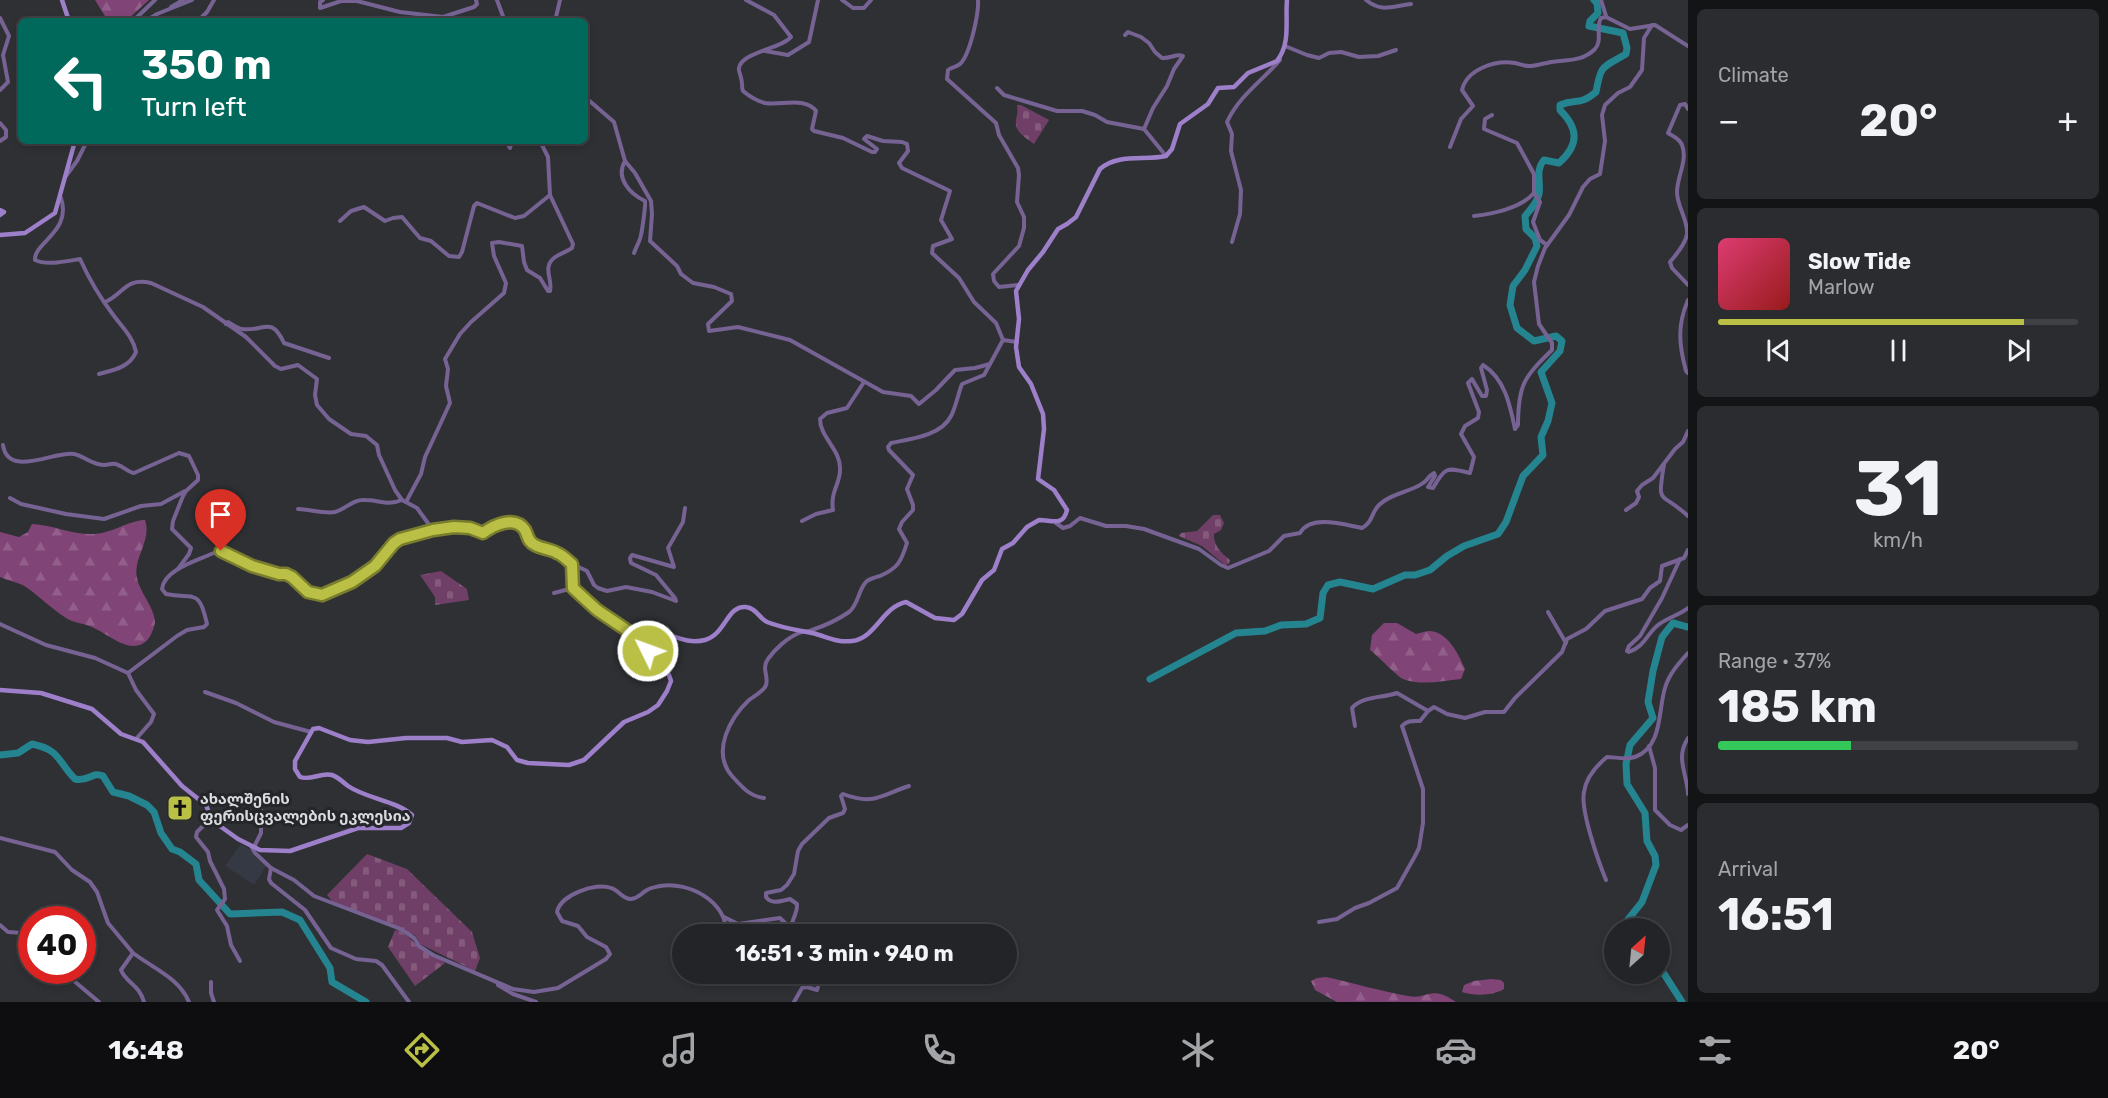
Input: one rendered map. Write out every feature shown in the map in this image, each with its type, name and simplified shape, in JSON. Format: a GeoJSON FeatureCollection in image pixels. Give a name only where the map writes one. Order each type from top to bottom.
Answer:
{"type":"FeatureCollection","features":[{"type":"Feature","properties":{"kind":"street"},"geometry":{"type":"LineString","coordinates":[[62,0],[68,18]]}},
{"type":"Feature","properties":{"kind":"street"},"geometry":{"type":"LineString","coordinates":[[136,18],[155,0]]}},
{"type":"Feature","properties":{"kind":"street"},"geometry":{"type":"LineString","coordinates":[[151,18],[183,0]]}},
{"type":"Feature","properties":{"kind":"street"},"geometry":{"type":"LineString","coordinates":[[157,14],[192,0]]}},
{"type":"Feature","properties":{"kind":"street"},"geometry":{"type":"LineString","coordinates":[[202,18],[214,0]]}},
{"type":"Feature","properties":{"kind":"street"},"geometry":{"type":"LineString","coordinates":[[323,0],[320,2],[320,8],[341,1],[357,1],[400,12],[443,17],[474,7],[477,0]]}},
{"type":"Feature","properties":{"kind":"street"},"geometry":{"type":"LineString","coordinates":[[496,0],[504,18]]}},
{"type":"Feature","properties":{"kind":"street"},"geometry":{"type":"LineString","coordinates":[[556,18],[560,0]]}},
{"type":"Feature","properties":{"kind":"street"},"geometry":{"type":"LineString","coordinates":[[746,0],[774,15],[791,37],[788,41],[753,54],[739,67],[741,87],[747,94],[767,103],[810,105],[816,111],[812,129],[814,131],[843,138],[872,152],[877,149],[864,139],[867,135],[885,142],[902,142],[909,148],[899,163],[902,168],[948,188],[950,195],[941,220],[952,238],[933,246],[932,253],[959,278],[974,302],[996,323],[1003,340]]}},
{"type":"Feature","properties":{"kind":"street"},"geometry":{"type":"LineString","coordinates":[[764,50],[788,56],[809,42],[818,0]]}},
{"type":"Feature","properties":{"kind":"street"},"geometry":{"type":"LineString","coordinates":[[842,0],[853,8],[864,8],[871,0]]}},
{"type":"Feature","properties":{"kind":"street"},"geometry":{"type":"LineString","coordinates":[[978,0],[978,14],[967,54],[960,65],[951,67],[946,74],[952,85],[996,123],[999,135],[1018,168],[1020,175],[1017,202],[1024,217],[1024,228],[1019,246],[993,274],[999,287],[1018,285]]}},
{"type":"Feature","properties":{"kind":"street"},"geometry":{"type":"LineString","coordinates":[[1232,242],[1240,214],[1241,190],[1231,151],[1232,134],[1227,122],[1242,97],[1267,75],[1281,57],[1287,33],[1285,19],[1287,0]]}},
{"type":"Feature","properties":{"kind":"street"},"geometry":{"type":"LineString","coordinates":[[1366,0],[1378,8],[1411,4]]}},
{"type":"Feature","properties":{"kind":"street"},"geometry":{"type":"LineString","coordinates":[[1601,0],[1606,17]]}},
{"type":"Feature","properties":{"kind":"street"},"geometry":{"type":"LineString","coordinates":[[1450,147],[1461,119],[1473,106],[1462,90],[1464,82],[1471,74],[1502,63],[1526,66],[1576,60],[1593,51],[1598,45],[1601,18],[1606,17],[1630,29],[1655,25],[1688,46]]}},
{"type":"Feature","properties":{"kind":"street"},"geometry":{"type":"LineString","coordinates":[[0,18],[9,36],[3,55],[8,82],[0,90]]}},
{"type":"Feature","properties":{"kind":"street"},"geometry":{"type":"LineString","coordinates":[[637,637],[642,630],[648,630],[677,638],[704,640],[720,631],[731,612],[738,607],[752,609],[767,622],[831,640],[855,641],[870,632],[886,613],[906,602],[935,618],[954,620],[968,606],[982,580],[994,570],[1002,549],[1013,543],[1027,527],[1039,520],[1056,523],[1063,528],[1080,518],[1106,526],[1126,526],[1144,530],[1199,549],[1228,568],[1269,551],[1284,536],[1300,532],[1311,524],[1337,523],[1362,528],[1372,519],[1380,504],[1398,493],[1424,483],[1434,473],[1435,476],[1428,487],[1433,488],[1440,476],[1454,468],[1470,473],[1474,457],[1461,434],[1465,426],[1478,418],[1479,412],[1468,383],[1472,378],[1482,396],[1486,396],[1487,390],[1481,368],[1483,365],[1490,369],[1504,389],[1515,429],[1518,425],[1521,391],[1525,378],[1551,350],[1552,343],[1539,324],[1534,282],[1538,266],[1547,245],[1569,215],[1583,187],[1590,179],[1600,174],[1605,141],[1602,115],[1605,105],[1618,93],[1630,87],[1642,70],[1644,38],[1652,25]]}},
{"type":"Feature","properties":{"kind":"street"},"geometry":{"type":"LineString","coordinates":[[1125,35],[1128,33],[1141,37],[1162,58],[1183,56],[1153,108],[1144,129]]}},
{"type":"Feature","properties":{"kind":"street"},"geometry":{"type":"LineString","coordinates":[[1285,46],[1307,56],[1319,58],[1329,53],[1341,52],[1359,57],[1378,56],[1396,50]]}},
{"type":"Feature","properties":{"kind":"street"},"geometry":{"type":"LineString","coordinates":[[1056,523],[1066,517],[1067,510],[1054,490],[1038,479],[1044,439],[1042,414],[1031,384],[1019,367],[1016,347],[1019,319],[1016,291],[1018,285],[1044,252],[1058,228],[1076,217],[1104,165],[1127,159],[1166,156],[1172,149],[1180,124],[1208,104],[1218,88],[1233,87],[1248,73],[1271,65],[1281,57]]}},
{"type":"Feature","properties":{"kind":"street"},"geometry":{"type":"LineString","coordinates":[[997,88],[1004,95],[1057,111],[1082,111],[1107,122],[1144,129],[1166,156]]}},
{"type":"Feature","properties":{"kind":"street"},"geometry":{"type":"LineString","coordinates":[[588,100],[614,122],[625,161],[635,173],[651,201],[650,241],[677,266],[681,274],[693,283],[714,287],[731,294],[732,301],[708,324],[709,331],[738,327],[790,340],[883,392],[911,396],[919,404],[955,370],[990,364]]}},
{"type":"Feature","properties":{"kind":"street"},"geometry":{"type":"LineString","coordinates":[[1688,109],[1685,104],[1680,105],[1669,126],[1668,133],[1679,140],[1683,150],[1677,193],[1687,222],[1688,233],[1670,262],[1672,268],[1688,285]]}},
{"type":"Feature","properties":{"kind":"street"},"geometry":{"type":"LineString","coordinates":[[1492,115],[1485,119],[1484,129],[1516,143],[1534,174],[1534,193],[1540,202],[1533,222],[1540,240],[1547,245]]}},
{"type":"Feature","properties":{"kind":"street"},"geometry":{"type":"LineString","coordinates":[[0,123],[6,130],[6,137],[0,141]]}},
{"type":"Feature","properties":{"kind":"street"},"geometry":{"type":"LineString","coordinates":[[0,235],[25,233],[55,213],[74,144]]}},
{"type":"Feature","properties":{"kind":"street"},"geometry":{"type":"LineString","coordinates":[[64,178],[77,161],[86,144]]}},
{"type":"Feature","properties":{"kind":"street"},"geometry":{"type":"LineString","coordinates":[[298,509],[332,512],[342,510],[358,500],[393,504],[404,501],[421,474],[425,457],[450,403],[446,386],[448,369],[445,359],[460,334],[504,292],[506,283],[494,256],[492,243],[522,246],[527,270],[540,278],[550,291],[548,270],[550,262],[557,255],[572,248],[573,244],[550,195],[548,157],[542,144]]}},
{"type":"Feature","properties":{"kind":"street"},"geometry":{"type":"LineString","coordinates":[[625,161],[622,166],[623,181],[628,190],[645,201],[646,207],[642,220],[642,234],[634,254]]}},
{"type":"Feature","properties":{"kind":"street"},"geometry":{"type":"LineString","coordinates":[[1474,216],[1487,215],[1528,201],[1534,193]]}},
{"type":"Feature","properties":{"kind":"street"},"geometry":{"type":"LineString","coordinates":[[340,221],[351,211],[364,207],[385,221],[402,217],[420,238],[431,241],[455,258],[459,257],[462,252],[474,206],[477,203],[515,219],[524,216],[550,195]]}},
{"type":"Feature","properties":{"kind":"street"},"geometry":{"type":"LineString","coordinates":[[61,198],[64,206],[61,222],[46,243],[36,252],[35,260],[37,262],[57,262],[80,259],[112,315],[129,334],[136,352],[133,359],[126,365],[99,374]]}},
{"type":"Feature","properties":{"kind":"street"},"geometry":{"type":"LineString","coordinates":[[0,210],[4,212],[0,215]]}},
{"type":"Feature","properties":{"kind":"street"},"geometry":{"type":"LineString","coordinates":[[105,302],[130,283],[145,281],[203,307],[246,337],[275,366],[281,369],[298,365],[317,379],[315,395],[317,405],[341,429],[351,434],[366,436],[377,445],[382,462],[404,501],[417,508],[433,530]]}},
{"type":"Feature","properties":{"kind":"street"},"geometry":{"type":"LineString","coordinates":[[1688,300],[1682,315],[1680,332],[1681,352],[1688,373]]}},
{"type":"Feature","properties":{"kind":"street"},"geometry":{"type":"LineString","coordinates":[[226,324],[228,322],[240,329],[272,327],[278,331],[284,343],[329,358]]}},
{"type":"Feature","properties":{"kind":"street"},"geometry":{"type":"LineString","coordinates":[[1003,340],[1018,342]]}},
{"type":"Feature","properties":{"kind":"street"},"geometry":{"type":"LineString","coordinates":[[764,798],[756,797],[743,790],[729,771],[723,758],[726,730],[746,702],[765,687],[767,683],[764,672],[766,660],[800,633],[812,630],[846,614],[855,607],[858,596],[867,581],[893,571],[899,564],[907,543],[899,529],[913,510],[907,489],[913,475],[888,447],[891,443],[920,437],[942,427],[951,418],[962,384],[984,375],[1003,340]]}},
{"type":"Feature","properties":{"kind":"street"},"geometry":{"type":"LineString","coordinates":[[802,521],[816,514],[833,510],[832,494],[841,469],[838,456],[820,425],[820,419],[827,414],[847,408],[864,382]]}},
{"type":"Feature","properties":{"kind":"street"},"geometry":{"type":"LineString","coordinates":[[1626,510],[1636,503],[1639,498],[1637,491],[1653,478],[1683,442],[1688,431]]}},
{"type":"Feature","properties":{"kind":"street"},"geometry":{"type":"LineString","coordinates":[[3,445],[6,453],[17,460],[28,462],[59,454],[75,454],[93,463],[120,465],[134,473],[179,453],[189,456],[198,475],[198,480],[186,491],[161,504],[141,506],[104,519],[66,514],[21,504],[10,498]]}},
{"type":"Feature","properties":{"kind":"street"},"geometry":{"type":"LineString","coordinates":[[1664,463],[1661,496],[1666,501],[1675,504],[1688,516]]}},
{"type":"Feature","properties":{"kind":"street"},"geometry":{"type":"LineString","coordinates":[[177,569],[191,548],[172,529],[173,521],[186,491]]}},
{"type":"Feature","properties":{"kind":"street"},"geometry":{"type":"LineString","coordinates":[[128,673],[177,636],[187,630],[204,627],[207,624],[205,614],[196,598],[172,596],[163,592],[162,584],[167,576],[177,569],[221,551],[252,566],[286,574],[308,592],[322,595],[352,582],[375,566],[394,543],[433,530],[464,527],[483,533],[503,522],[522,526],[528,540],[535,545],[558,553],[572,564],[587,571],[594,585],[607,591],[626,587],[652,592],[676,601],[658,578],[646,569],[631,563],[630,558],[632,555],[639,556],[674,567],[668,548],[683,522],[685,507]]}},
{"type":"Feature","properties":{"kind":"street"},"geometry":{"type":"LineString","coordinates":[[1319,922],[1336,920],[1355,908],[1397,888],[1419,848],[1423,823],[1422,789],[1402,726],[1408,721],[1420,721],[1434,707],[1447,714],[1465,718],[1485,712],[1504,712],[1515,698],[1562,652],[1567,639],[1586,629],[1605,611],[1642,599],[1650,588],[1660,581],[1662,566],[1684,558],[1688,550]]}},
{"type":"Feature","properties":{"kind":"street"},"geometry":{"type":"LineString","coordinates":[[1680,559],[1662,598],[1640,636],[1627,651],[1635,650],[1644,643],[1659,624],[1688,608]]}},
{"type":"Feature","properties":{"kind":"street"},"geometry":{"type":"LineString","coordinates":[[0,690],[41,693],[92,709],[121,734],[143,742],[177,781],[206,806],[217,824],[253,847],[268,852],[290,851],[358,828],[401,828],[411,819],[412,815],[409,812],[366,796],[334,776],[323,774],[308,779],[300,777],[295,769],[295,761],[311,732],[319,728],[350,740],[368,742],[406,738],[447,738],[462,742],[492,740],[503,744],[517,760],[569,765],[584,760],[624,722],[658,705],[668,691],[671,681],[669,675],[637,637],[597,610],[573,588],[572,564]]}},
{"type":"Feature","properties":{"kind":"street"},"geometry":{"type":"LineString","coordinates":[[555,593],[573,588]]}},
{"type":"Feature","properties":{"kind":"street"},"geometry":{"type":"LineString","coordinates":[[1548,612],[1566,643]]}},
{"type":"Feature","properties":{"kind":"street"},"geometry":{"type":"LineString","coordinates":[[0,624],[46,645],[95,658],[128,673],[136,690],[154,714],[151,722],[136,739]]}},
{"type":"Feature","properties":{"kind":"street"},"geometry":{"type":"LineString","coordinates":[[1606,880],[1596,856],[1583,794],[1597,765],[1607,757],[1634,757],[1649,746],[1658,729],[1666,685],[1688,653]]}},
{"type":"Feature","properties":{"kind":"street"},"geometry":{"type":"LineString","coordinates":[[205,692],[236,702],[274,722],[311,732]]}},
{"type":"Feature","properties":{"kind":"street"},"geometry":{"type":"LineString","coordinates":[[1355,726],[1352,708],[1356,704],[1397,693],[1428,711]]}},
{"type":"Feature","properties":{"kind":"street"},"geometry":{"type":"LineString","coordinates":[[1688,738],[1682,751],[1681,761],[1688,792]]}},
{"type":"Feature","properties":{"kind":"street"},"geometry":{"type":"LineString","coordinates":[[1649,746],[1655,768],[1655,810],[1670,825],[1680,830],[1688,825]]}},
{"type":"Feature","properties":{"kind":"street"},"geometry":{"type":"LineString","coordinates":[[792,924],[798,909],[797,904],[790,899],[770,901],[766,894],[781,890],[787,885],[794,874],[798,851],[802,844],[829,818],[843,813],[845,809],[841,796],[843,794],[861,800],[872,799],[909,786]]}},
{"type":"Feature","properties":{"kind":"street"},"geometry":{"type":"LineString","coordinates":[[261,801],[261,833],[253,847],[255,853],[271,868],[294,880],[315,896],[398,928],[414,938],[419,946],[433,955],[513,989],[534,992],[558,988],[606,959],[610,954],[609,950],[587,937],[578,926],[562,921],[557,912],[560,904],[583,889],[609,887],[627,899],[638,898],[647,890],[662,886],[681,886],[707,896],[725,924]]}},
{"type":"Feature","properties":{"kind":"street"},"geometry":{"type":"LineString","coordinates":[[212,818],[197,832],[196,837],[208,852],[224,889],[225,899],[217,910],[227,926],[231,945],[240,961]]}},
{"type":"Feature","properties":{"kind":"street"},"geometry":{"type":"LineString","coordinates":[[0,838],[55,852],[72,870],[90,882],[97,892],[108,923],[133,953],[174,980],[183,990],[189,1002]]}},
{"type":"Feature","properties":{"kind":"street"},"geometry":{"type":"LineString","coordinates":[[271,868],[269,879],[271,883],[306,910],[331,948],[356,959],[369,960],[382,965],[409,1002]]}},
{"type":"Feature","properties":{"kind":"street"},"geometry":{"type":"LineString","coordinates":[[722,917],[738,924],[780,918],[786,924]]}},
{"type":"Feature","properties":{"kind":"street"},"geometry":{"type":"LineString","coordinates":[[0,925],[8,932],[18,933]]}},
{"type":"Feature","properties":{"kind":"street"},"geometry":{"type":"LineString","coordinates":[[133,953],[121,970],[141,992],[144,1002]]}},
{"type":"Feature","properties":{"kind":"street"},"geometry":{"type":"LineString","coordinates":[[211,982],[214,1002]]}},
{"type":"Feature","properties":{"kind":"street"},"geometry":{"type":"LineString","coordinates":[[495,983],[513,994],[536,1002]]}},
{"type":"Feature","properties":{"kind":"street"},"geometry":{"type":"LineString","coordinates":[[78,984],[99,1002]]}},
{"type":"Feature","properties":{"kind":"street"},"geometry":{"type":"LineString","coordinates":[[794,1002],[802,988],[817,990],[818,984]]}},
{"type":"Feature","properties":{"kind":"shaded area"},"geometry":{"type":"Polygon","coordinates":[[[241,844],[267,865],[254,885],[225,866],[241,844]]]}},
{"type":"Feature","properties":{"kind":"green space"},"geometry":{"type":"Polygon","coordinates":[[[95,0],[149,0],[129,18],[106,18],[95,0]]]}},
{"type":"Feature","properties":{"kind":"green space"},"geometry":{"type":"Polygon","coordinates":[[[1017,105],[1049,120],[1034,144],[1017,128],[1017,105]]]}},
{"type":"Feature","properties":{"kind":"green space"},"geometry":{"type":"Polygon","coordinates":[[[1213,515],[1220,515],[1224,523],[1221,530],[1214,534],[1214,538],[1219,549],[1230,560],[1229,564],[1225,565],[1202,546],[1179,536],[1181,533],[1197,531],[1213,515]]]}},
{"type":"Feature","properties":{"kind":"green space"},"geometry":{"type":"Polygon","coordinates":[[[145,520],[146,535],[136,570],[141,589],[155,621],[149,638],[143,644],[136,646],[121,643],[92,627],[69,620],[26,587],[0,577],[0,532],[19,537],[28,532],[32,524],[94,534],[145,520]]]}},
{"type":"Feature","properties":{"kind":"green space"},"geometry":{"type":"Polygon","coordinates":[[[441,571],[467,589],[469,600],[435,605],[435,597],[420,575],[441,571]]]}},
{"type":"Feature","properties":{"kind":"green space"},"geometry":{"type":"Polygon","coordinates":[[[1384,623],[1397,623],[1416,634],[1430,631],[1442,635],[1460,657],[1465,669],[1461,679],[1424,683],[1400,677],[1370,650],[1372,635],[1384,623]]]}},
{"type":"Feature","properties":{"kind":"green space"},"geometry":{"type":"Polygon","coordinates":[[[367,854],[407,869],[472,932],[480,958],[475,971],[420,944],[415,935],[333,902],[327,895],[367,854]]]}},
{"type":"Feature","properties":{"kind":"green space"},"geometry":{"type":"Polygon","coordinates":[[[395,930],[406,935],[419,947],[445,963],[415,986],[388,947],[395,930]]]}},
{"type":"Feature","properties":{"kind":"green space"},"geometry":{"type":"Polygon","coordinates":[[[1326,977],[1408,996],[1435,993],[1456,1002],[1337,1002],[1315,990],[1311,981],[1326,977]]]}},
{"type":"Feature","properties":{"kind":"green space"},"geometry":{"type":"Polygon","coordinates":[[[1491,979],[1501,980],[1504,983],[1504,989],[1483,995],[1462,992],[1464,985],[1491,979]]]}},
{"type":"Feature","properties":{"kind":"waterway"},"geometry":{"type":"LineString","coordinates":[[1150,679],[1236,633],[1265,631],[1281,625],[1306,624],[1320,618],[1323,593],[1328,585],[1340,582],[1373,589],[1405,575],[1415,575],[1430,570],[1464,546],[1498,534],[1506,522],[1523,476],[1543,455],[1541,437],[1552,403],[1541,372],[1560,351],[1562,341],[1556,336],[1534,341],[1517,328],[1510,305],[1513,286],[1525,270],[1537,246],[1535,238],[1526,229],[1525,216],[1538,197],[1541,164],[1544,160],[1559,163],[1573,143],[1571,124],[1560,110],[1560,105],[1582,100],[1596,92],[1601,71],[1626,54],[1627,48],[1623,33],[1589,26],[1590,21],[1598,13],[1597,3],[1594,0]]}},
{"type":"Feature","properties":{"kind":"waterway"},"geometry":{"type":"LineString","coordinates":[[1629,918],[1642,902],[1656,865],[1655,856],[1647,841],[1645,813],[1627,784],[1626,764],[1630,745],[1653,718],[1648,702],[1662,637],[1673,623],[1688,627]]}},
{"type":"Feature","properties":{"kind":"waterway"},"geometry":{"type":"LineString","coordinates":[[0,755],[18,753],[32,744],[41,746],[54,753],[75,779],[103,776],[113,792],[129,796],[147,805],[154,812],[161,833],[172,849],[196,864],[199,880],[230,914],[282,912],[300,920],[330,968],[332,982],[366,1002]]}},
{"type":"Feature","properties":{"kind":"waterway"},"geometry":{"type":"LineString","coordinates":[[1670,983],[1682,1002]]}},
{"type":"Feature","properties":{"kind":"place","name":"ახალშენის ფერისცვალების ეკლესია"},"geometry":{"type":"Point","coordinates":[180,808]}},
{"type":"Feature","properties":{"kind":"route"},"geometry":{"type":"LineString","coordinates":[[221,551],[252,566],[286,574],[292,577],[303,590],[322,595],[352,582],[375,566],[400,539],[454,527],[470,528],[483,533],[503,522],[517,524],[522,526],[528,540],[535,545],[558,553],[572,564],[573,588],[597,610],[637,637],[648,651]]}}]}
